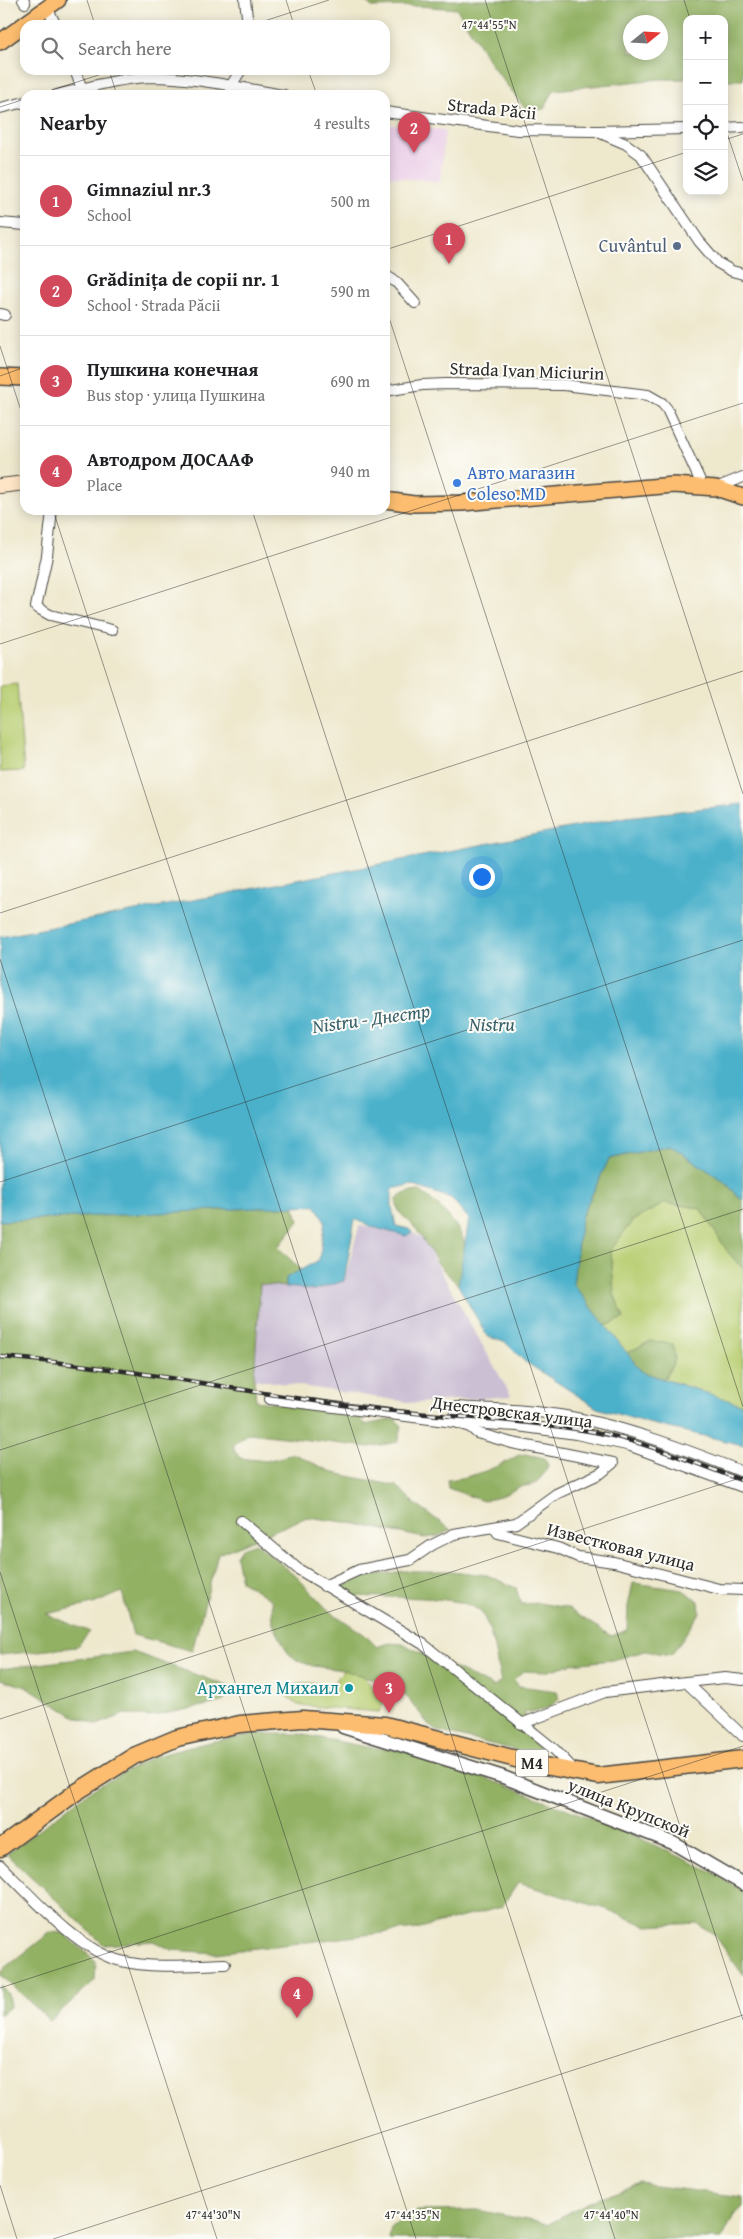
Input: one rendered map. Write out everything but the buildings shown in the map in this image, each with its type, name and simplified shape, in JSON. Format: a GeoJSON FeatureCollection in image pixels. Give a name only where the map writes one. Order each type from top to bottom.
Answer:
{"type":"FeatureCollection","features":[{"type":"Feature","properties":{"kind":"highway","name":"M4"},"geometry":{"type":"LineString","coordinates":[[0,1848],[75,1793],[134,1756],[177,1738],[240,1724],[277,1720],[324,1720],[386,1724],[578,1774],[609,1776],[686,1764],[743,1759]]}},
{"type":"Feature","properties":{"kind":"main road"},"geometry":{"type":"LineString","coordinates":[[31,20],[53,4]]}},
{"type":"Feature","properties":{"kind":"main road"},"geometry":{"type":"LineString","coordinates":[[0,42],[20,28]]}},
{"type":"Feature","properties":{"kind":"main road"},"geometry":{"type":"LineString","coordinates":[[0,377],[20,378]]}},
{"type":"Feature","properties":{"kind":"main road"},"geometry":{"type":"LineString","coordinates":[[0,486],[20,484]]}},
{"type":"Feature","properties":{"kind":"main road"},"geometry":{"type":"LineString","coordinates":[[390,501],[414,504],[462,503],[674,485],[710,487],[743,497]]}},
{"type":"Feature","properties":{"kind":"street"},"geometry":{"type":"LineString","coordinates":[[245,0],[247,20]]}},
{"type":"Feature","properties":{"kind":"street"},"geometry":{"type":"LineString","coordinates":[[53,4],[55,20]]}},
{"type":"Feature","properties":{"kind":"street"},"geometry":{"type":"LineString","coordinates":[[78,75],[87,90],[150,77],[180,79],[250,90]]}},
{"type":"Feature","properties":{"kind":"street"},"geometry":{"type":"LineString","coordinates":[[230,87],[238,75]]}},
{"type":"Feature","properties":{"kind":"street"},"geometry":{"type":"LineString","coordinates":[[0,108],[20,103]]}},
{"type":"Feature","properties":{"kind":"street","name":"Strada Păcii"},"geometry":{"type":"LineString","coordinates":[[390,113],[518,130],[683,129]]}},
{"type":"Feature","properties":{"kind":"street"},"geometry":{"type":"LineString","coordinates":[[728,128],[743,127]]}},
{"type":"Feature","properties":{"kind":"street","name":"Strada Păcii"},"geometry":{"type":"LineString","coordinates":[[596,131],[626,144],[640,155],[699,242],[718,263],[732,271],[743,274]]}},
{"type":"Feature","properties":{"kind":"street"},"geometry":{"type":"LineString","coordinates":[[0,223],[20,225]]}},
{"type":"Feature","properties":{"kind":"street"},"geometry":{"type":"LineString","coordinates":[[390,278],[396,282],[415,303]]}},
{"type":"Feature","properties":{"kind":"street","name":"Strada Ivan Miciurin"},"geometry":{"type":"LineString","coordinates":[[390,391],[422,385],[446,384],[564,385],[648,396],[662,403],[667,410],[710,487]]}},
{"type":"Feature","properties":{"kind":"street"},"geometry":{"type":"LineString","coordinates":[[710,487],[743,477]]}},
{"type":"Feature","properties":{"kind":"street"},"geometry":{"type":"LineString","coordinates":[[52,515],[48,556],[36,607],[50,615],[112,630]]}},
{"type":"Feature","properties":{"kind":"street","name":"Днестровская улица"},"geometry":{"type":"LineString","coordinates":[[270,1399],[454,1422],[518,1426],[567,1433],[630,1446],[743,1487]]}},
{"type":"Feature","properties":{"kind":"street"},"geometry":{"type":"LineString","coordinates":[[454,1422],[456,1407],[553,1414],[613,1427],[688,1450],[743,1472]]}},
{"type":"Feature","properties":{"kind":"street","name":"Известковая улица"},"geometry":{"type":"LineString","coordinates":[[324,1586],[359,1570],[410,1560],[432,1545],[454,1534],[516,1523],[556,1494],[600,1473],[613,1463],[512,1443],[477,1433],[470,1426],[454,1422]]}},
{"type":"Feature","properties":{"kind":"street"},"geometry":{"type":"LineString","coordinates":[[241,1521],[298,1569],[423,1644],[555,1750],[578,1774]]}},
{"type":"Feature","properties":{"kind":"street","name":"Известковая улица"},"geometry":{"type":"LineString","coordinates":[[494,1527],[498,1532],[558,1548],[578,1556],[614,1562],[719,1589],[743,1590]]}},
{"type":"Feature","properties":{"kind":"street"},"geometry":{"type":"LineString","coordinates":[[521,1724],[605,1692],[726,1678],[743,1680]]}},
{"type":"Feature","properties":{"kind":"street"},"geometry":{"type":"LineString","coordinates":[[686,1682],[743,1736]]}},
{"type":"Feature","properties":{"kind":"street","name":"улица Крупской"},"geometry":{"type":"LineString","coordinates":[[324,1720],[503,1777],[674,1842],[743,1884]]}},
{"type":"Feature","properties":{"kind":"street"},"geometry":{"type":"LineString","coordinates":[[0,1865],[40,1905],[93,1951],[122,1962],[224,1964]]}},
{"type":"Feature","properties":{"kind":"shaded area"},"geometry":{"type":"Polygon","coordinates":[[[390,124],[445,130],[440,182],[390,177],[390,124]]]}},
{"type":"Feature","properties":{"kind":"shaded area"},"geometry":{"type":"Polygon","coordinates":[[[359,1226],[372,1227],[406,1236],[412,1232],[422,1238],[511,1396],[414,1403],[254,1379],[260,1284],[314,1290],[344,1281],[359,1226]]]}},
{"type":"Feature","properties":{"kind":"green space"},"geometry":{"type":"Polygon","coordinates":[[[364,0],[743,0],[743,80],[728,80],[728,15],[683,15],[683,79],[660,79],[554,90],[544,109],[527,111],[493,67],[457,9],[419,6],[372,7],[364,0]]]}},
{"type":"Feature","properties":{"kind":"green space"},"geometry":{"type":"Polygon","coordinates":[[[17,684],[24,771],[0,772],[0,686],[17,684]]]}},
{"type":"Feature","properties":{"kind":"green space"},"geometry":{"type":"Polygon","coordinates":[[[670,1145],[725,1182],[743,1201],[743,1269],[728,1252],[700,1208],[665,1203],[632,1221],[611,1250],[614,1294],[624,1318],[606,1326],[573,1284],[581,1217],[609,1159],[670,1145]]]}},
{"type":"Feature","properties":{"kind":"green space"},"geometry":{"type":"Polygon","coordinates":[[[420,1191],[447,1215],[460,1232],[465,1252],[458,1285],[439,1265],[417,1230],[399,1212],[396,1201],[398,1198],[406,1193],[420,1191]]]}},
{"type":"Feature","properties":{"kind":"green space"},"geometry":{"type":"Polygon","coordinates":[[[665,1203],[700,1208],[728,1252],[743,1269],[743,1405],[664,1379],[675,1360],[651,1341],[627,1353],[606,1326],[624,1318],[614,1294],[611,1250],[632,1221],[665,1203]]]}},
{"type":"Feature","properties":{"kind":"green space"},"geometry":{"type":"Polygon","coordinates":[[[293,1206],[299,1221],[278,1247],[301,1270],[286,1278],[286,1287],[260,1284],[254,1379],[256,1401],[350,1412],[358,1415],[365,1425],[395,1419],[402,1426],[398,1442],[369,1447],[249,1433],[234,1444],[234,1450],[240,1458],[266,1461],[294,1454],[334,1473],[397,1486],[415,1504],[451,1530],[438,1536],[425,1538],[345,1522],[307,1517],[218,1554],[192,1651],[133,1635],[122,1592],[93,1604],[46,1614],[90,1632],[76,1647],[0,1655],[0,1221],[293,1206]]]}},
{"type":"Feature","properties":{"kind":"green space"},"geometry":{"type":"Polygon","coordinates":[[[651,1341],[673,1344],[675,1360],[664,1379],[642,1372],[627,1353],[651,1341]]]}},
{"type":"Feature","properties":{"kind":"green space"},"geometry":{"type":"Polygon","coordinates":[[[525,1454],[545,1458],[548,1466],[535,1484],[519,1487],[500,1497],[483,1501],[448,1488],[447,1480],[476,1474],[525,1454]]]}},
{"type":"Feature","properties":{"kind":"green space"},"geometry":{"type":"Polygon","coordinates":[[[255,1543],[295,1575],[327,1609],[365,1635],[377,1647],[388,1643],[403,1644],[494,1687],[501,1681],[492,1639],[483,1615],[475,1607],[442,1599],[349,1595],[344,1586],[356,1578],[403,1571],[451,1571],[487,1575],[516,1588],[521,1604],[539,1603],[567,1608],[611,1636],[627,1630],[628,1606],[633,1583],[683,1590],[699,1601],[700,1613],[671,1655],[645,1651],[613,1660],[571,1664],[545,1672],[523,1671],[514,1680],[519,1686],[557,1691],[559,1699],[548,1708],[524,1713],[542,1755],[533,1757],[508,1748],[437,1731],[429,1725],[408,1698],[391,1684],[343,1670],[313,1666],[298,1661],[288,1653],[273,1624],[272,1600],[241,1581],[236,1556],[241,1548],[255,1543]]]}},
{"type":"Feature","properties":{"kind":"green space"},"geometry":{"type":"Polygon","coordinates":[[[133,1652],[233,1688],[223,1702],[149,1717],[125,1714],[97,1725],[72,1715],[29,1688],[0,1679],[0,1669],[133,1652]]]}},
{"type":"Feature","properties":{"kind":"green space"},"geometry":{"type":"Polygon","coordinates":[[[343,1670],[364,1676],[384,1703],[379,1712],[298,1705],[284,1694],[285,1686],[306,1683],[334,1684],[343,1670]]]}},
{"type":"Feature","properties":{"kind":"green space"},"geometry":{"type":"Polygon","coordinates":[[[258,1734],[299,1734],[367,1747],[416,1752],[615,1827],[711,1871],[743,1892],[743,1975],[714,1934],[696,1923],[647,1926],[606,1909],[518,1883],[502,1907],[416,1929],[215,1953],[172,1950],[153,1941],[104,1945],[7,1854],[88,1792],[153,1757],[209,1742],[258,1734]]]}},
{"type":"Feature","properties":{"kind":"green space"},"geometry":{"type":"Polygon","coordinates":[[[51,1932],[63,1933],[96,1961],[95,1980],[50,2021],[0,1972],[51,1932]]]}},
{"type":"Feature","properties":{"kind":"green space"},"geometry":{"type":"Polygon","coordinates":[[[0,1986],[8,1994],[10,2007],[0,2015],[0,1986]]]}},
{"type":"Feature","properties":{"kind":"green space"},"geometry":{"type":"Polygon","coordinates":[[[640,2184],[743,2197],[743,2207],[734,2215],[722,2239],[389,2239],[391,2227],[416,2211],[477,2210],[547,2224],[587,2203],[640,2184]]]}},
{"type":"Feature","properties":{"kind":"water","name":"Nistru"},"geometry":{"type":"Polygon","coordinates":[[[743,804],[743,1201],[725,1182],[670,1145],[609,1159],[581,1217],[573,1284],[642,1372],[743,1405],[743,1445],[648,1423],[597,1408],[524,1361],[506,1343],[487,1336],[458,1285],[469,1219],[451,1198],[411,1185],[392,1189],[392,1207],[396,1226],[409,1229],[412,1232],[406,1236],[372,1227],[355,1219],[344,1281],[314,1290],[286,1287],[286,1278],[319,1260],[325,1221],[315,1205],[0,1221],[0,937],[626,817],[743,804]]]}},
{"type":"Feature","properties":{"kind":"railway"},"geometry":{"type":"LineString","coordinates":[[0,1357],[90,1366],[357,1407],[566,1427],[614,1436],[652,1447],[743,1481]]}},
{"type":"Feature","properties":{"kind":"place","name":"Grădinița de copii nr. 1"},"geometry":{"type":"Point","coordinates":[414,153]}},
{"type":"Feature","properties":{"kind":"place","name":"Cuvântul"},"geometry":{"type":"Point","coordinates":[677,246]}},
{"type":"Feature","properties":{"kind":"place","name":"Gimnaziul nr.3"},"geometry":{"type":"Point","coordinates":[449,264]}},
{"type":"Feature","properties":{"kind":"place","name":"Авто магазин Coleso.MD"},"geometry":{"type":"Point","coordinates":[457,483]}},
{"type":"Feature","properties":{"kind":"place","name":"Архангел Михаил"},"geometry":{"type":"Point","coordinates":[349,1688]}},
{"type":"Feature","properties":{"kind":"place","name":"Пушкина конечная"},"geometry":{"type":"Point","coordinates":[389,1713]}},
{"type":"Feature","properties":{"kind":"place","name":"Автодром ДОСААФ"},"geometry":{"type":"Point","coordinates":[297,2018]}},
{"type":"Feature","properties":{"kind":"water label","name":"Nistru - Днестр"},"geometry":{"type":"Point","coordinates":[371,1018]}}]}
